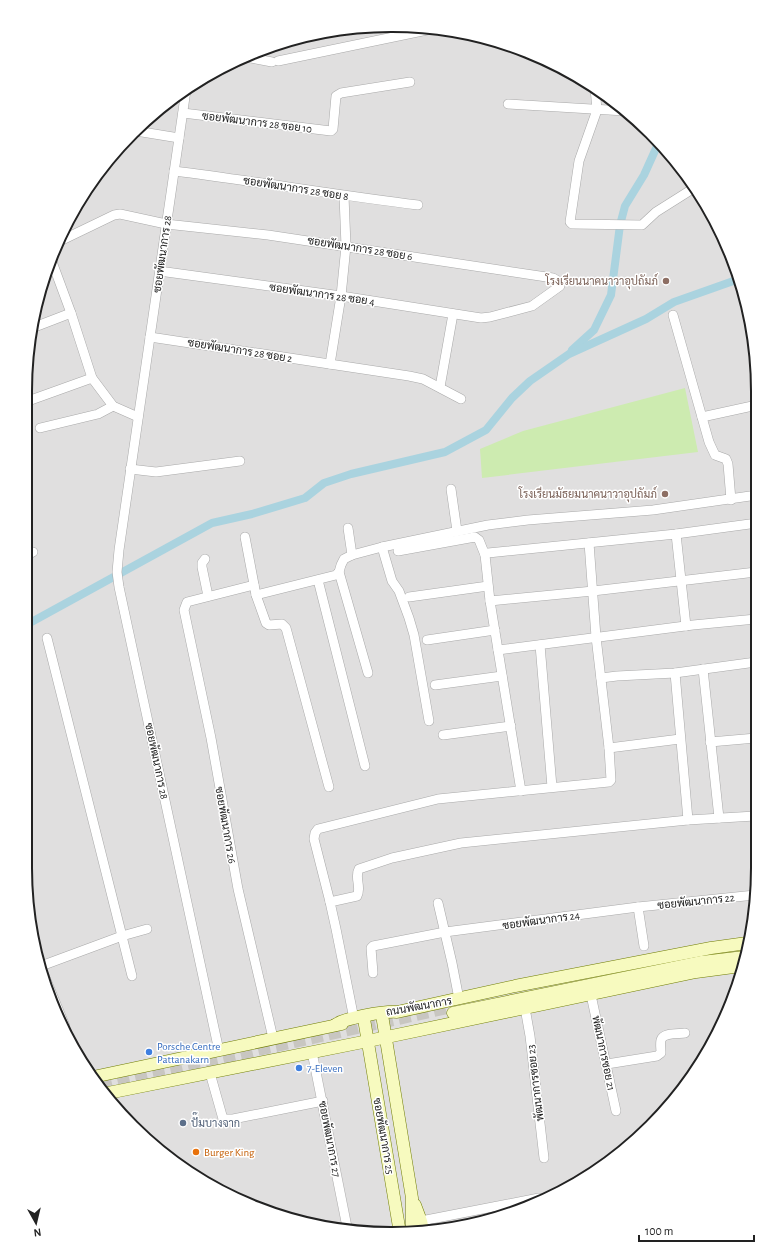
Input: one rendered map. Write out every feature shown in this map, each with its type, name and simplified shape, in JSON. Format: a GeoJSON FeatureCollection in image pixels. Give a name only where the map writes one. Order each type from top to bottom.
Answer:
{"type":"FeatureCollection","features":[{"type":"Feature","properties":{"kind":"main road","name":"ถนนพัฒนาการ"},"geometry":{"type":"LineString","coordinates":[[112,1093],[386,1037],[454,1008],[515,986],[704,949],[743,944]]}},
{"type":"Feature","properties":{"kind":"main road","name":"ถนนพัฒนาการ"},"geometry":{"type":"LineString","coordinates":[[454,1008],[701,955],[741,950]]}},
{"type":"Feature","properties":{"kind":"main road","name":"ถนนพัฒนาการ"},"geometry":{"type":"LineString","coordinates":[[454,1008],[702,962],[738,965]]}},
{"type":"Feature","properties":{"kind":"main road","name":"ถนนพัฒนาการ"},"geometry":{"type":"LineString","coordinates":[[359,1019],[390,1011],[397,1012],[454,1008],[525,1008],[696,972],[738,966]]}},
{"type":"Feature","properties":{"kind":"main road"},"geometry":{"type":"LineString","coordinates":[[99,1076],[397,1012]]}},
{"type":"Feature","properties":{"kind":"main road","name":"ซอยพัฒนาการ 25"},"geometry":{"type":"LineString","coordinates":[[382,1015],[412,1198],[412,1226]]}},
{"type":"Feature","properties":{"kind":"main road","name":"ซอยพัฒนาการ 25"},"geometry":{"type":"LineString","coordinates":[[359,1019],[368,1041],[398,1227]]}},
{"type":"Feature","properties":{"kind":"main road"},"geometry":{"type":"LineString","coordinates":[[379,1110],[384,1105],[392,1104],[398,1106]]}},
{"type":"Feature","properties":{"kind":"main road","name":"ซอยพัฒนาการ 25"},"geometry":{"type":"LineString","coordinates":[[412,1198],[422,1225]]}},
{"type":"Feature","properties":{"kind":"street"},"geometry":{"type":"LineString","coordinates":[[254,59],[275,62],[410,33]]}},
{"type":"Feature","properties":{"kind":"street","name":"ซอยพัฒนาการ 28 ซอย 10"},"geometry":{"type":"LineString","coordinates":[[182,113],[331,131],[333,128],[336,96],[341,93],[410,82]]}},
{"type":"Feature","properties":{"kind":"street"},"geometry":{"type":"LineString","coordinates":[[596,96],[597,110],[578,161],[570,222],[572,224],[642,225],[656,212],[689,191]]}},
{"type":"Feature","properties":{"kind":"street","name":"ซอยพัฒนาการ 28"},"geometry":{"type":"LineString","coordinates":[[185,98],[130,469],[117,572],[219,1051]]}},
{"type":"Feature","properties":{"kind":"street"},"geometry":{"type":"LineString","coordinates":[[508,104],[616,111]]}},
{"type":"Feature","properties":{"kind":"street"},"geometry":{"type":"LineString","coordinates":[[142,132],[179,138]]}},
{"type":"Feature","properties":{"kind":"street","name":"ซอยพัฒนาการ 28 ซอย 8"},"geometry":{"type":"LineString","coordinates":[[174,171],[344,196],[418,205]]}},
{"type":"Feature","properties":{"kind":"street"},"geometry":{"type":"LineString","coordinates":[[330,364],[341,296],[346,246],[344,196]]}},
{"type":"Feature","properties":{"kind":"street","name":"ซอยพัฒนาการ 28 ซอย 6"},"geometry":{"type":"LineString","coordinates":[[66,238],[117,214],[166,224],[268,235],[346,246],[553,278],[560,282],[560,286],[532,306],[485,318]]}},
{"type":"Feature","properties":{"kind":"street"},"geometry":{"type":"LineString","coordinates":[[54,268],[92,378],[113,406],[138,417]]}},
{"type":"Feature","properties":{"kind":"street","name":"ซอยพัฒนาการ 28 ซอย 4"},"geometry":{"type":"LineString","coordinates":[[159,271],[341,296],[485,318]]}},
{"type":"Feature","properties":{"kind":"street"},"geometry":{"type":"LineString","coordinates":[[38,326],[71,314]]}},
{"type":"Feature","properties":{"kind":"street"},"geometry":{"type":"LineString","coordinates":[[440,387],[453,314]]}},
{"type":"Feature","properties":{"kind":"street"},"geometry":{"type":"LineString","coordinates":[[673,315],[713,451],[715,455],[726,459],[728,464],[731,500]]}},
{"type":"Feature","properties":{"kind":"street","name":"ซอยพัฒนาการ 28 ซอย 2"},"geometry":{"type":"LineString","coordinates":[[150,337],[409,376],[423,379],[461,399]]}},
{"type":"Feature","properties":{"kind":"street"},"geometry":{"type":"LineString","coordinates":[[32,400],[92,378]]}},
{"type":"Feature","properties":{"kind":"street"},"geometry":{"type":"LineString","coordinates":[[40,428],[98,414],[113,406]]}},
{"type":"Feature","properties":{"kind":"street"},"geometry":{"type":"LineString","coordinates":[[702,417],[751,407]]}},
{"type":"Feature","properties":{"kind":"street"},"geometry":{"type":"LineString","coordinates":[[130,469],[156,472],[240,461]]}},
{"type":"Feature","properties":{"kind":"street"},"geometry":{"type":"LineString","coordinates":[[451,489],[457,531]]}},
{"type":"Feature","properties":{"kind":"street"},"geometry":{"type":"LineString","coordinates":[[368,673],[340,572],[344,559],[352,555],[382,547],[488,525],[528,520],[653,510],[751,496]]}},
{"type":"Feature","properties":{"kind":"street"},"geometry":{"type":"LineString","coordinates":[[485,554],[676,534],[751,524]]}},
{"type":"Feature","properties":{"kind":"street"},"geometry":{"type":"LineString","coordinates":[[348,528],[352,555]]}},
{"type":"Feature","properties":{"kind":"street"},"geometry":{"type":"LineString","coordinates":[[676,534],[686,626]]}},
{"type":"Feature","properties":{"kind":"street"},"geometry":{"type":"LineString","coordinates":[[245,536],[256,595],[266,623],[269,625],[282,624],[286,628],[329,787]]}},
{"type":"Feature","properties":{"kind":"street"},"geometry":{"type":"LineString","coordinates":[[398,551],[475,537],[479,540],[485,554],[490,601],[521,791]]}},
{"type":"Feature","properties":{"kind":"street"},"geometry":{"type":"LineString","coordinates":[[359,1019],[314,839],[315,833],[318,829],[438,798],[610,781],[612,773],[596,637],[589,543]]}},
{"type":"Feature","properties":{"kind":"street"},"geometry":{"type":"LineString","coordinates":[[382,547],[392,581],[399,591],[409,618],[418,655],[429,721]]}},
{"type":"Feature","properties":{"kind":"street"},"geometry":{"type":"LineString","coordinates":[[205,559],[202,563],[202,567],[208,596],[254,585]]}},
{"type":"Feature","properties":{"kind":"street"},"geometry":{"type":"LineString","coordinates":[[256,595],[318,580],[336,575],[340,572]]}},
{"type":"Feature","properties":{"kind":"street"},"geometry":{"type":"LineString","coordinates":[[490,601],[593,591],[751,573]]}},
{"type":"Feature","properties":{"kind":"street"},"geometry":{"type":"LineString","coordinates":[[318,580],[365,766]]}},
{"type":"Feature","properties":{"kind":"street"},"geometry":{"type":"LineString","coordinates":[[409,597],[488,586]]}},
{"type":"Feature","properties":{"kind":"street","name":"ซอยพัฒนาการ 26"},"geometry":{"type":"LineString","coordinates":[[208,596],[187,602],[184,610],[211,738],[238,890],[273,1038]]}},
{"type":"Feature","properties":{"kind":"street"},"geometry":{"type":"LineString","coordinates":[[498,650],[686,626],[751,620]]}},
{"type":"Feature","properties":{"kind":"street"},"geometry":{"type":"LineString","coordinates":[[427,640],[495,630]]}},
{"type":"Feature","properties":{"kind":"street"},"geometry":{"type":"LineString","coordinates":[[48,638],[132,976]]}},
{"type":"Feature","properties":{"kind":"street"},"geometry":{"type":"LineString","coordinates":[[540,644],[552,787]]}},
{"type":"Feature","properties":{"kind":"street"},"geometry":{"type":"LineString","coordinates":[[601,678],[675,673],[751,663]]}},
{"type":"Feature","properties":{"kind":"street"},"geometry":{"type":"LineString","coordinates":[[702,669],[719,818]]}},
{"type":"Feature","properties":{"kind":"street"},"geometry":{"type":"LineString","coordinates":[[675,673],[688,820]]}},
{"type":"Feature","properties":{"kind":"street"},"geometry":{"type":"LineString","coordinates":[[435,685],[502,676]]}},
{"type":"Feature","properties":{"kind":"street"},"geometry":{"type":"LineString","coordinates":[[443,734],[511,726]]}},
{"type":"Feature","properties":{"kind":"street"},"geometry":{"type":"LineString","coordinates":[[710,742],[751,738]]}},
{"type":"Feature","properties":{"kind":"street"},"geometry":{"type":"LineString","coordinates":[[609,748],[680,739]]}},
{"type":"Feature","properties":{"kind":"street"},"geometry":{"type":"LineString","coordinates":[[330,902],[357,896],[359,892],[358,871],[392,858],[461,843],[688,820],[751,816]]}},
{"type":"Feature","properties":{"kind":"street","name":"ซอยพัฒนาการ 22"},"geometry":{"type":"LineString","coordinates":[[638,907],[750,895]]}},
{"type":"Feature","properties":{"kind":"street"},"geometry":{"type":"LineString","coordinates":[[438,903],[445,932],[454,1008]]}},
{"type":"Feature","properties":{"kind":"street"},"geometry":{"type":"LineString","coordinates":[[638,907],[644,946]]}},
{"type":"Feature","properties":{"kind":"street","name":"ซอยพัฒนาการ 24"},"geometry":{"type":"LineString","coordinates":[[373,973],[372,946],[445,932],[638,907]]}},
{"type":"Feature","properties":{"kind":"street"},"geometry":{"type":"LineString","coordinates":[[45,964],[122,936],[147,929]]}},
{"type":"Feature","properties":{"kind":"street","name":"พัฒนาการซอย 21"},"geometry":{"type":"LineString","coordinates":[[591,995],[616,1111]]}},
{"type":"Feature","properties":{"kind":"street","name":"พัฒนาการซอย 23"},"geometry":{"type":"LineString","coordinates":[[525,1008],[530,1036],[544,1158]]}},
{"type":"Feature","properties":{"kind":"street"},"geometry":{"type":"LineString","coordinates":[[606,1064],[657,1056],[661,1053],[661,1040],[664,1037],[667,1035],[685,1033]]}},
{"type":"Feature","properties":{"kind":"street","name":"ซอยพัฒนาการ 27"},"geometry":{"type":"LineString","coordinates":[[312,1052],[346,1224]]}},
{"type":"Feature","properties":{"kind":"street"},"geometry":{"type":"LineString","coordinates":[[210,1073],[223,1119],[226,1120],[323,1101]]}},
{"type":"Feature","properties":{"kind":"street"},"geometry":{"type":"LineString","coordinates":[[422,1225],[527,1201]]}},
{"type":"Feature","properties":{"kind":"shaded area"},"geometry":{"type":"Polygon","coordinates":[[[392,32],[415,33],[438,35],[485,44],[529,59],[551,69],[571,80],[610,106],[629,121],[662,154],[690,192],[714,232],[724,254],[739,298],[748,345],[750,368],[751,868],[748,914],[739,961],[724,1005],[703,1047],[677,1086],[646,1122],[610,1153],[571,1179],[551,1190],[507,1208],[485,1215],[438,1224],[392,1227],[345,1224],[298,1215],[254,1200],[212,1179],[173,1153],[154,1138],[121,1105],[106,1086],[80,1047],[59,1005],[44,961],[35,914],[33,891],[32,392],[35,345],[44,298],[59,254],[80,212],[106,173],[121,154],[154,121],[173,106],[212,80],[254,59],[276,51],[298,44],[345,35],[392,32]]]}},
{"type":"Feature","properties":{"kind":"green space"},"geometry":{"type":"Polygon","coordinates":[[[685,388],[698,452],[482,478],[480,449],[523,431],[685,388]]]}},
{"type":"Feature","properties":{"kind":"waterway"},"geometry":{"type":"LineString","coordinates":[[572,350],[594,330],[611,295],[620,225],[625,206],[644,175],[656,148]]}},
{"type":"Feature","properties":{"kind":"waterway"},"geometry":{"type":"LineString","coordinates":[[32,622],[212,523],[252,514],[305,498],[324,483],[351,474],[445,452],[486,430],[512,398],[530,381],[569,354],[646,319],[674,302],[734,281]]}},
{"type":"Feature","properties":{"kind":"tunnel"},"geometry":{"type":"LineString","coordinates":[[105,1084],[452,1007]]}},
{"type":"Feature","properties":{"kind":"place","name":"โรงเรียนนาคนาวาอุปถัมภ์"},"geometry":{"type":"Point","coordinates":[666,281]}},
{"type":"Feature","properties":{"kind":"place","name":"โรงเรียนมัธยมนาคนาวาอุปถัมภ์"},"geometry":{"type":"Point","coordinates":[665,494]}},
{"type":"Feature","properties":{"kind":"place","name":"Porsche Centre Pattanakarn"},"geometry":{"type":"Point","coordinates":[149,1052]}},
{"type":"Feature","properties":{"kind":"place","name":"7-Eleven"},"geometry":{"type":"Point","coordinates":[299,1068]}},
{"type":"Feature","properties":{"kind":"place","name":"ปั๊มบางจาก"},"geometry":{"type":"Point","coordinates":[183,1123]}},
{"type":"Feature","properties":{"kind":"place","name":"Burger King"},"geometry":{"type":"Point","coordinates":[196,1152]}}]}
